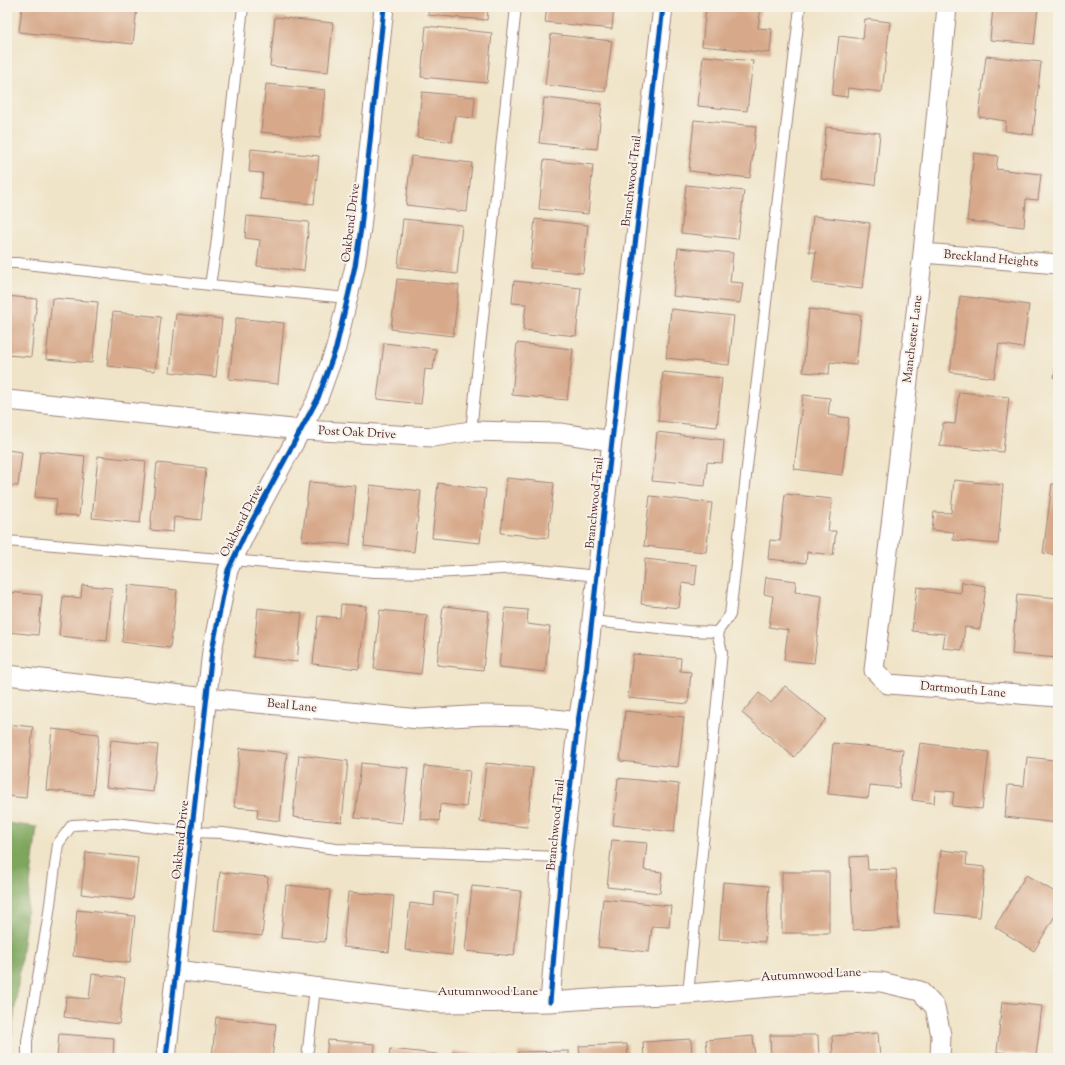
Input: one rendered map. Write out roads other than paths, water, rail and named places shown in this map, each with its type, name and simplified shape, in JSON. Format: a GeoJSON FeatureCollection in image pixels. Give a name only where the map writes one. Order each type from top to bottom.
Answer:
{"type":"FeatureCollection","features":[{"type":"Feature","properties":{"kind":"street","name":"Oakbend Drive"},"geometry":{"type":"LineString","coordinates":[[166,1058],[212,651],[228,570],[245,534],[318,398],[334,355],[356,266],[362,228],[384,7]]}},
{"type":"Feature","properties":{"kind":"street","name":"Branchwood Trail"},"geometry":{"type":"LineString","coordinates":[[550,1002],[562,858],[578,722],[586,673],[596,576],[663,7]]}},
{"type":"Feature","properties":{"kind":"street","name":"Manchester Lane"},"geometry":{"type":"LineString","coordinates":[[874,670],[923,253],[947,7]]}},
{"type":"Feature","properties":{"kind":"street","name":"Breckland Heights"},"geometry":{"type":"LineString","coordinates":[[923,253],[1058,264]]}},
{"type":"Feature","properties":{"kind":"street","name":"Post Oak Drive"},"geometry":{"type":"LineString","coordinates":[[7,400],[302,430],[433,437],[471,431],[560,433],[612,441]]}},
{"type":"Feature","properties":{"kind":"street","name":"Dartmouth Lane"},"geometry":{"type":"LineString","coordinates":[[874,670],[888,684],[1058,697]]}},
{"type":"Feature","properties":{"kind":"street","name":"Beal Lane"},"geometry":{"type":"LineString","coordinates":[[7,675],[207,698],[419,719],[485,715],[530,716],[578,722]]}},
{"type":"Feature","properties":{"kind":"street","name":"Autumnwood Lane"},"geometry":{"type":"LineString","coordinates":[[176,970],[441,1003],[550,1002],[688,994],[846,981],[881,982],[920,991],[936,1007],[941,1035],[940,1058]]}},
{"type":"Feature","properties":{"kind":"lane"},"geometry":{"type":"LineString","coordinates":[[210,285],[216,246],[243,7]]}},
{"type":"Feature","properties":{"kind":"lane"},"geometry":{"type":"LineString","coordinates":[[471,431],[516,7]]}},
{"type":"Feature","properties":{"kind":"lane"},"geometry":{"type":"LineString","coordinates":[[717,632],[730,615],[800,7]]}},
{"type":"Feature","properties":{"kind":"lane"},"geometry":{"type":"LineString","coordinates":[[7,263],[348,298]]}},
{"type":"Feature","properties":{"kind":"lane"},"geometry":{"type":"LineString","coordinates":[[7,541],[374,572],[435,573],[521,568],[596,576]]}},
{"type":"Feature","properties":{"kind":"lane"},"geometry":{"type":"LineString","coordinates":[[592,621],[688,631],[717,632]]}},
{"type":"Feature","properties":{"kind":"lane"},"geometry":{"type":"LineString","coordinates":[[688,994],[722,652],[717,632]]}},
{"type":"Feature","properties":{"kind":"lane"},"geometry":{"type":"LineString","coordinates":[[27,1058],[27,1042],[48,919],[58,844],[72,825],[115,824],[192,832],[223,833],[336,849],[562,858]]}},
{"type":"Feature","properties":{"kind":"lane"},"geometry":{"type":"LineString","coordinates":[[306,1058],[315,988]]}}]}
